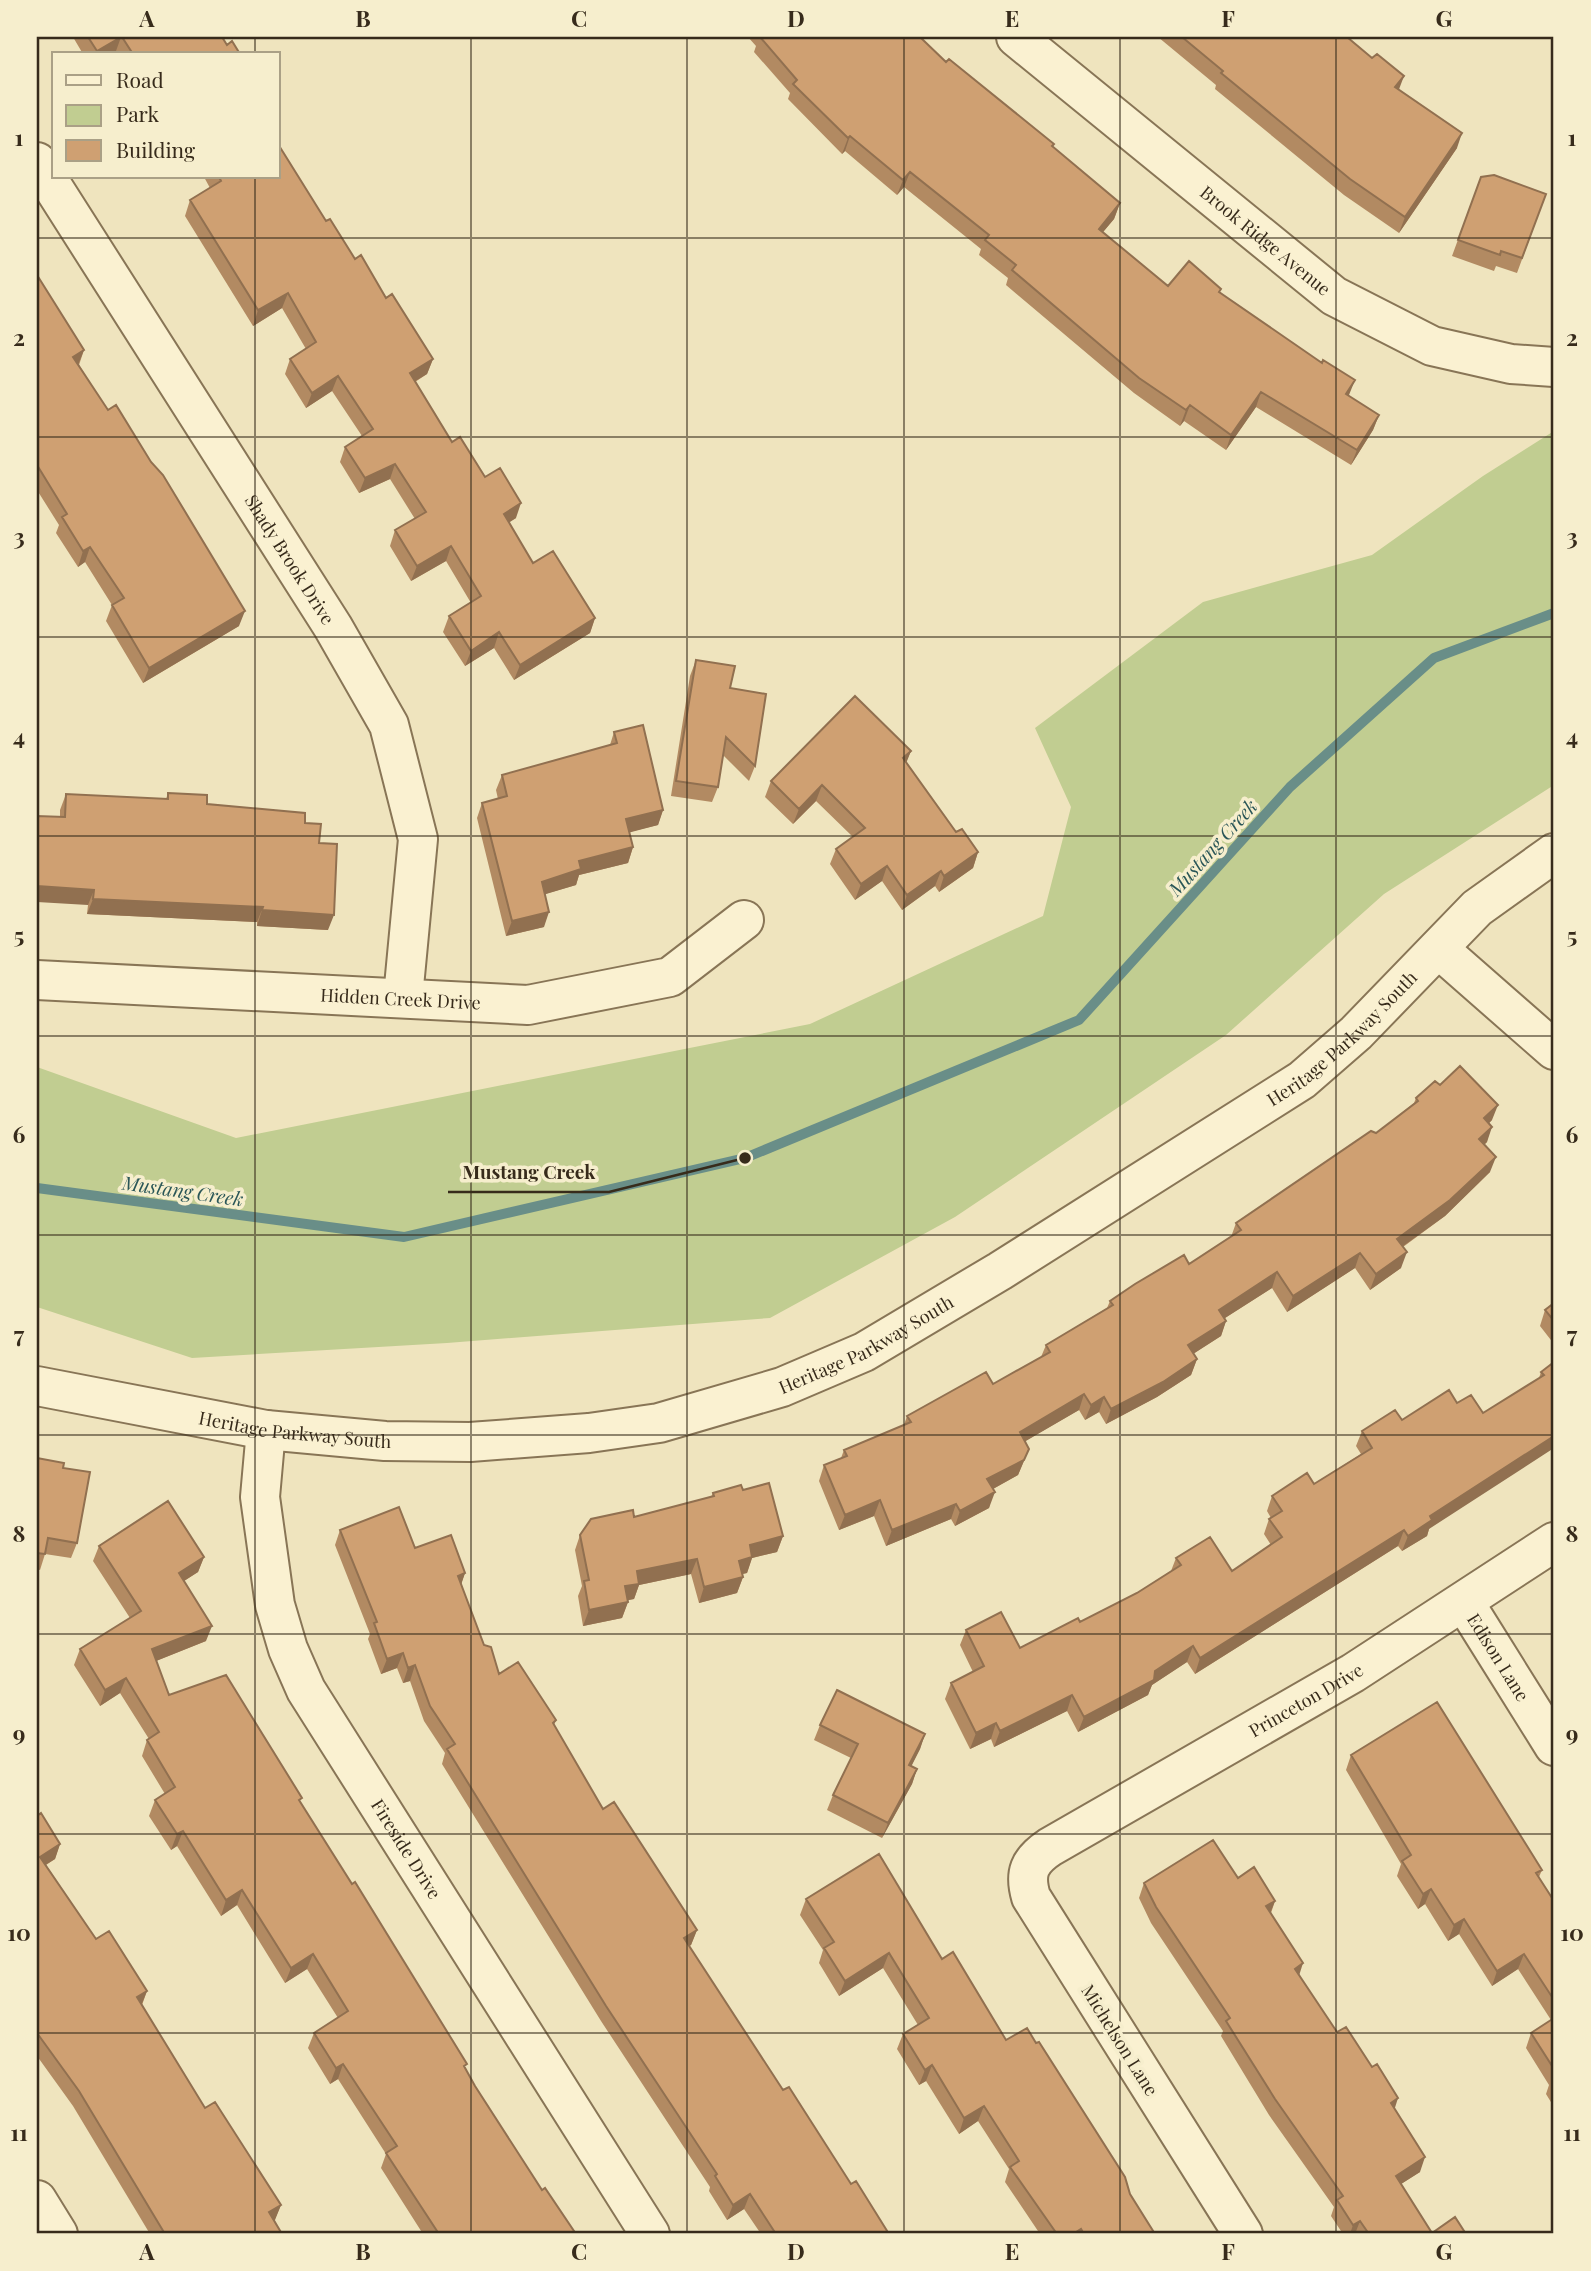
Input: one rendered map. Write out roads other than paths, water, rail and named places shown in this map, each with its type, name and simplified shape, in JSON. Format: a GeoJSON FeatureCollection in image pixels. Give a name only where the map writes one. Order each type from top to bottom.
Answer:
{"type":"FeatureCollection","features":[{"type":"Feature","properties":{"kind":"street","name":"Brook Ridge Avenue"},"geometry":{"type":"LineString","coordinates":[[1016,37],[1334,296],[1432,346],[1511,363],[1554,367]]}},
{"type":"Feature","properties":{"kind":"street","name":"Shady Brook Drive"},"geometry":{"type":"LineString","coordinates":[[37,162],[333,627],[389,725],[418,839],[403,997]]}},
{"type":"Feature","properties":{"kind":"street","name":"Heritage Parkway South"},"geometry":{"type":"LineString","coordinates":[[37,1385],[266,1430],[385,1441],[470,1443],[589,1433],[659,1423],[782,1387],[875,1345],[1000,1271],[1302,1080],[1356,1033],[1440,950],[1477,908],[1554,853]]}},
{"type":"Feature","properties":{"kind":"street","name":"Hidden Creek Drive"},"geometry":{"type":"LineString","coordinates":[[37,980],[72,984],[403,997],[528,1005],[670,977],[744,920]]}},
{"type":"Feature","properties":{"kind":"street"},"geometry":{"type":"LineString","coordinates":[[1440,950],[1554,1051]]}},
{"type":"Feature","properties":{"kind":"street","name":"Fireside Drive"},"geometry":{"type":"LineString","coordinates":[[266,1430],[260,1497],[275,1605],[288,1649],[306,1690],[650,2234]]}},
{"type":"Feature","properties":{"kind":"street","name":"Princeton Drive"},"geometry":{"type":"LineString","coordinates":[[1050,1847],[1353,1673],[1554,1542]]}},
{"type":"Feature","properties":{"kind":"street","name":"Edison Lane"},"geometry":{"type":"LineString","coordinates":[[1464,1602],[1554,1746]]}},
{"type":"Feature","properties":{"kind":"street","name":"Michelson Lane"},"geometry":{"type":"LineString","coordinates":[[1050,1847],[1035,1857],[1029,1867],[1026,1881],[1031,1897],[1243,2234]]}},
{"type":"Feature","properties":{"kind":"street"},"geometry":{"type":"LineString","coordinates":[[37,2200],[58,2234]]}},
{"type":"Feature","properties":{"kind":"waterway","name":"Mustang Creek"},"geometry":{"type":"LineString","coordinates":[[37,1188],[404,1237],[745,1158],[1079,1020],[1290,787],[1434,658],[1554,613]]}},
{"type":"Feature","properties":{"kind":"place","name":"Mustang Creek"},"geometry":{"type":"Point","coordinates":[745,1158]}}]}
